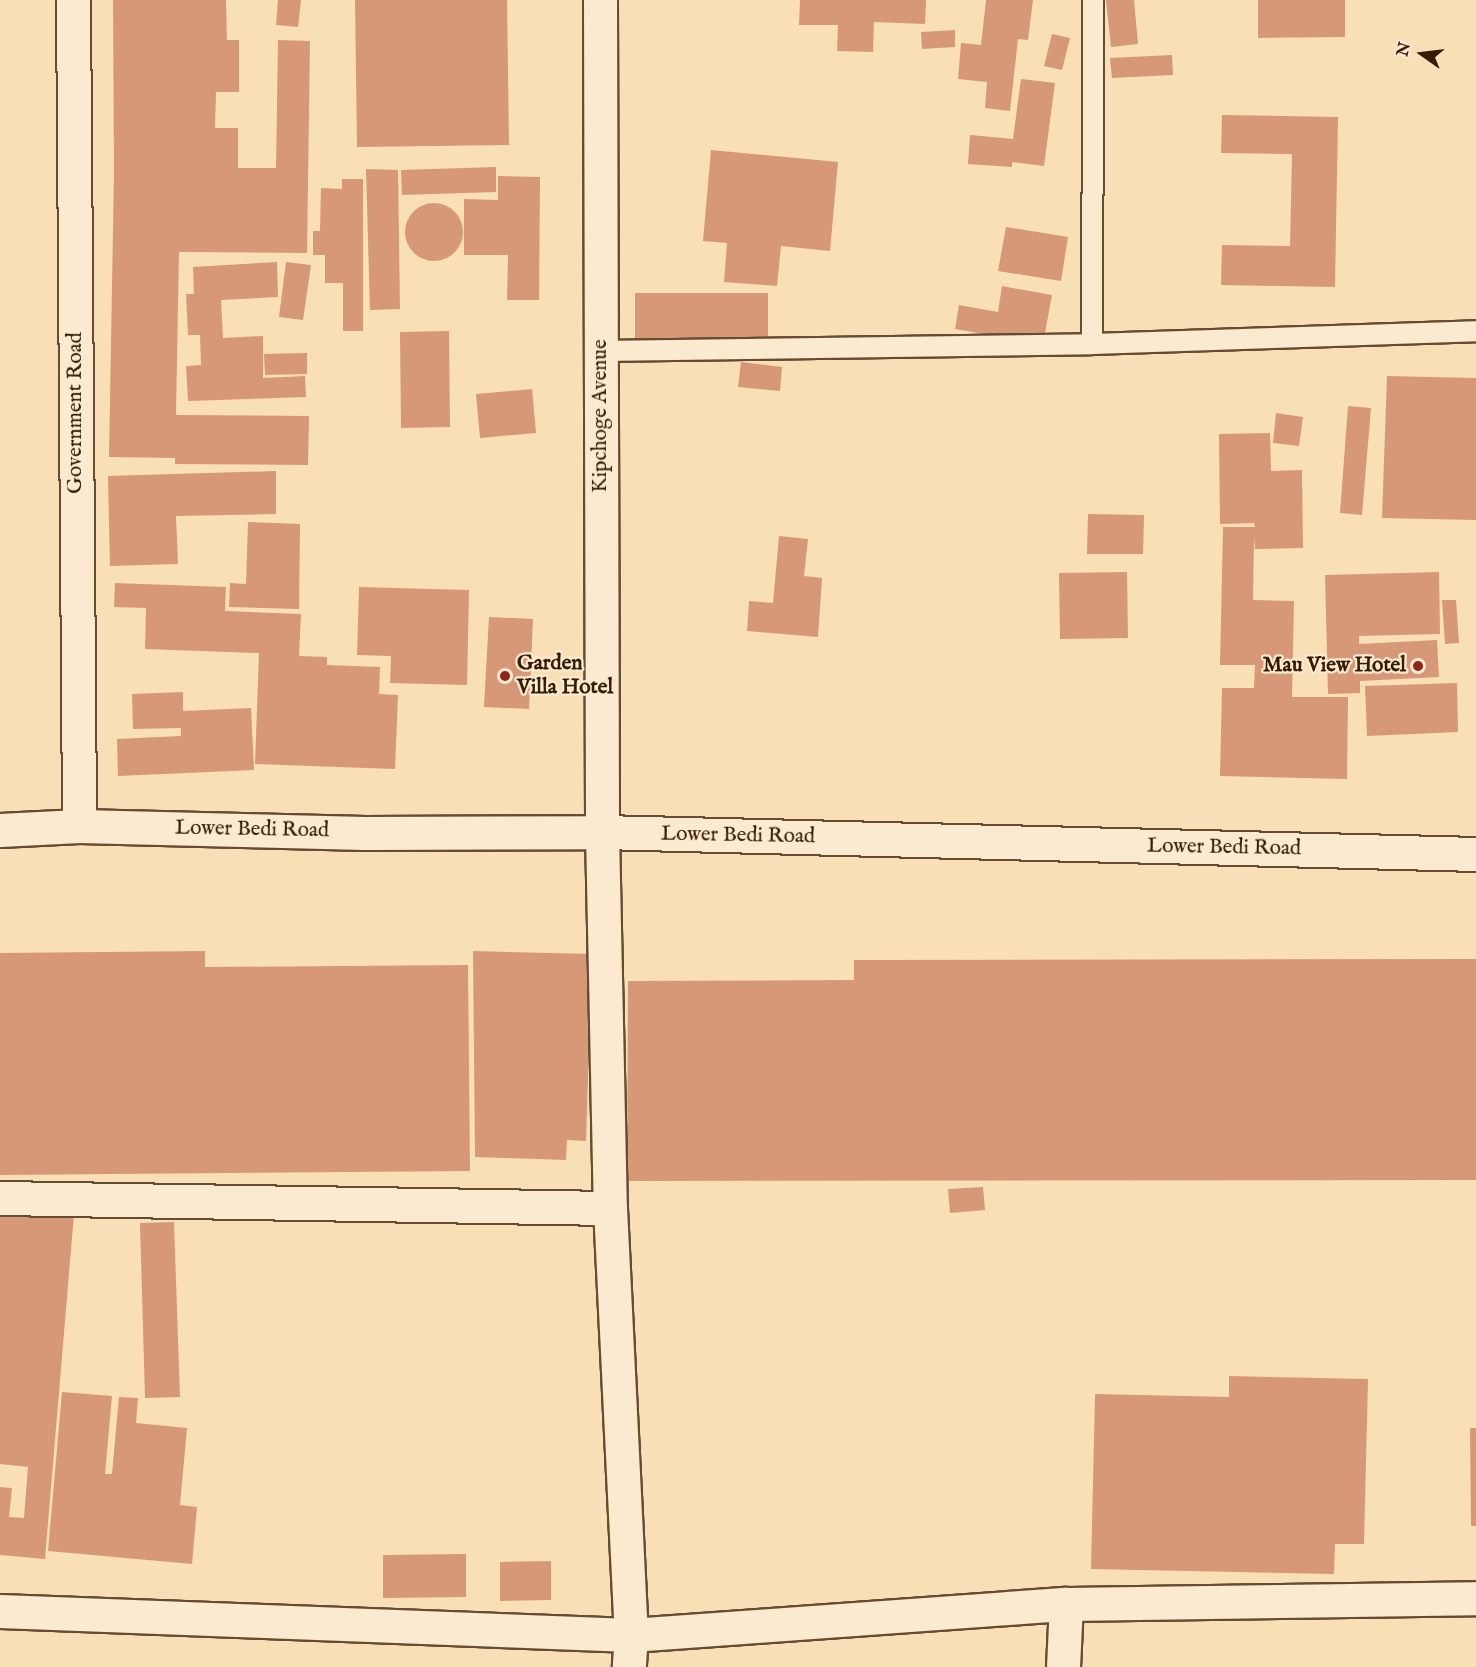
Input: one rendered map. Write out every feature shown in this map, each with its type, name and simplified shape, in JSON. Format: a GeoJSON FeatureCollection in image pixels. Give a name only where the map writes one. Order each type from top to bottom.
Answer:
{"type":"FeatureCollection","features":[{"type":"Feature","properties":{"kind":"street","name":"Government Road"},"geometry":{"type":"LineString","coordinates":[[73,0],[79,826]]}},
{"type":"Feature","properties":{"kind":"street","name":"Kipchoge Avenue"},"geometry":{"type":"LineString","coordinates":[[600,0],[602,832],[610,1208],[630,1651]]}},
{"type":"Feature","properties":{"kind":"street","name":"Lower Bedi Road"},"geometry":{"type":"LineString","coordinates":[[0,830],[79,826],[365,833],[602,832],[1476,854]]}},
{"type":"Feature","properties":{"kind":"street"},"geometry":{"type":"LineString","coordinates":[[0,1198],[610,1208]]}},
{"type":"Feature","properties":{"kind":"street"},"geometry":{"type":"LineString","coordinates":[[0,1611],[630,1651],[1066,1604],[1476,1598]]}},
{"type":"Feature","properties":{"kind":"street"},"geometry":{"type":"LineString","coordinates":[[1063,1667],[1066,1604]]}},
{"type":"Feature","properties":{"kind":"lane"},"geometry":{"type":"LineString","coordinates":[[1092,344],[1094,0]]}},
{"type":"Feature","properties":{"kind":"lane"},"geometry":{"type":"LineString","coordinates":[[601,351],[1092,344],[1476,331]]}},
{"type":"Feature","properties":{"kind":"building"},"geometry":{"type":"Polygon","coordinates":[[[113,0],[226,0],[227,40],[239,40],[239,92],[216,92],[215,128],[238,128],[238,168],[276,168],[278,40],[310,41],[307,253],[179,252],[176,415],[309,416],[308,465],[175,464],[175,458],[109,457],[114,173],[113,0]]]}},
{"type":"Feature","properties":{"kind":"building"},"geometry":{"type":"Polygon","coordinates":[[[278,0],[301,0],[298,27],[276,25],[278,0]]]}},
{"type":"Feature","properties":{"kind":"building"},"geometry":{"type":"Polygon","coordinates":[[[355,0],[507,0],[509,145],[357,147],[355,0]]]}},
{"type":"Feature","properties":{"kind":"building"},"geometry":{"type":"Polygon","coordinates":[[[800,0],[926,0],[925,24],[874,22],[873,52],[837,51],[838,25],[799,25],[800,0]]]}},
{"type":"Feature","properties":{"kind":"building"},"geometry":{"type":"Polygon","coordinates":[[[986,0],[1033,0],[1028,40],[1018,39],[1010,111],[985,108],[987,82],[958,79],[961,43],[981,45],[986,0]]]}},
{"type":"Feature","properties":{"kind":"building"},"geometry":{"type":"Polygon","coordinates":[[[1106,0],[1134,0],[1138,44],[1111,47],[1106,0]]]}},
{"type":"Feature","properties":{"kind":"building"},"geometry":{"type":"Polygon","coordinates":[[[1258,0],[1345,0],[1345,37],[1258,38],[1258,0]]]}},
{"type":"Feature","properties":{"kind":"building"},"geometry":{"type":"Polygon","coordinates":[[[955,30],[955,47],[922,49],[921,32],[955,30]]]}},
{"type":"Feature","properties":{"kind":"building"},"geometry":{"type":"Polygon","coordinates":[[[1052,34],[1070,38],[1062,70],[1044,66],[1052,34]]]}},
{"type":"Feature","properties":{"kind":"building"},"geometry":{"type":"Polygon","coordinates":[[[1172,55],[1173,75],[1112,78],[1110,58],[1172,55]]]}},
{"type":"Feature","properties":{"kind":"building"},"geometry":{"type":"Polygon","coordinates":[[[1021,79],[1055,83],[1044,166],[1012,162],[1012,167],[968,164],[970,135],[1013,139],[1021,79]]]}},
{"type":"Feature","properties":{"kind":"building"},"geometry":{"type":"Polygon","coordinates":[[[1222,115],[1338,117],[1335,287],[1221,285],[1222,245],[1290,246],[1292,154],[1221,153],[1222,115]]]}},
{"type":"Feature","properties":{"kind":"building"},"geometry":{"type":"Polygon","coordinates":[[[711,150],[838,162],[830,251],[781,246],[777,286],[724,282],[727,243],[703,241],[711,150]]]}},
{"type":"Feature","properties":{"kind":"building"},"geometry":{"type":"Polygon","coordinates":[[[496,167],[496,192],[402,195],[401,170],[496,167]]]}},
{"type":"Feature","properties":{"kind":"building"},"geometry":{"type":"Polygon","coordinates":[[[366,169],[398,170],[400,309],[370,310],[366,169]]]}},
{"type":"Feature","properties":{"kind":"building"},"geometry":{"type":"Polygon","coordinates":[[[498,176],[540,177],[539,300],[507,300],[508,255],[464,255],[464,199],[498,200],[498,176]]]}},
{"type":"Feature","properties":{"kind":"building"},"geometry":{"type":"Polygon","coordinates":[[[342,179],[363,179],[363,331],[343,331],[343,283],[325,283],[325,255],[313,255],[313,231],[320,231],[321,188],[342,189],[342,179]]]}},
{"type":"Feature","properties":{"kind":"building"},"geometry":{"type":"Polygon","coordinates":[[[428,203],[440,203],[455,211],[463,226],[463,238],[455,253],[440,261],[428,261],[413,253],[405,238],[405,226],[413,211],[428,203]]]}},
{"type":"Feature","properties":{"kind":"building"},"geometry":{"type":"Polygon","coordinates":[[[1006,227],[1068,237],[1061,281],[998,271],[1006,227]]]}},
{"type":"Feature","properties":{"kind":"building"},"geometry":{"type":"Polygon","coordinates":[[[277,262],[278,297],[221,300],[223,338],[263,336],[263,378],[305,376],[306,397],[188,401],[186,366],[201,365],[200,335],[188,335],[186,294],[194,294],[193,267],[277,262]]]}},
{"type":"Feature","properties":{"kind":"building"},"geometry":{"type":"Polygon","coordinates":[[[286,262],[311,265],[303,320],[279,317],[286,262]]]}},
{"type":"Feature","properties":{"kind":"building"},"geometry":{"type":"Polygon","coordinates":[[[1002,286],[1052,295],[1043,344],[955,329],[959,305],[998,312],[1002,286]]]}},
{"type":"Feature","properties":{"kind":"building"},"geometry":{"type":"Polygon","coordinates":[[[635,293],[768,293],[768,339],[635,339],[635,293]]]}},
{"type":"Feature","properties":{"kind":"building"},"geometry":{"type":"Polygon","coordinates":[[[449,331],[450,427],[401,428],[400,332],[449,331]]]}},
{"type":"Feature","properties":{"kind":"building"},"geometry":{"type":"Polygon","coordinates":[[[307,353],[307,374],[265,375],[264,354],[307,353]]]}},
{"type":"Feature","properties":{"kind":"building"},"geometry":{"type":"Polygon","coordinates":[[[741,362],[782,367],[780,391],[738,387],[741,362]]]}},
{"type":"Feature","properties":{"kind":"building"},"geometry":{"type":"Polygon","coordinates":[[[1387,376],[1476,378],[1476,520],[1382,518],[1387,376]]]}},
{"type":"Feature","properties":{"kind":"building"},"geometry":{"type":"Polygon","coordinates":[[[532,389],[536,433],[480,438],[476,394],[532,389]]]}},
{"type":"Feature","properties":{"kind":"building"},"geometry":{"type":"Polygon","coordinates":[[[1348,406],[1371,408],[1362,515],[1340,513],[1348,406]]]}},
{"type":"Feature","properties":{"kind":"building"},"geometry":{"type":"Polygon","coordinates":[[[1276,413],[1303,417],[1299,446],[1273,443],[1276,413]]]}},
{"type":"Feature","properties":{"kind":"building"},"geometry":{"type":"Polygon","coordinates":[[[1270,433],[1271,471],[1302,470],[1303,548],[1255,549],[1254,537],[1253,600],[1294,601],[1292,697],[1348,697],[1347,779],[1220,776],[1222,688],[1254,688],[1255,665],[1220,665],[1223,527],[1255,527],[1254,523],[1220,524],[1219,434],[1270,433]]]}},
{"type":"Feature","properties":{"kind":"building"},"geometry":{"type":"Polygon","coordinates":[[[276,471],[276,514],[176,516],[178,564],[110,566],[108,476],[276,471]]]}},
{"type":"Feature","properties":{"kind":"building"},"geometry":{"type":"Polygon","coordinates":[[[1088,514],[1144,515],[1143,554],[1087,554],[1088,514]]]}},
{"type":"Feature","properties":{"kind":"building"},"geometry":{"type":"Polygon","coordinates":[[[248,522],[300,524],[299,609],[229,607],[230,583],[246,584],[248,522]]]}},
{"type":"Feature","properties":{"kind":"building"},"geometry":{"type":"Polygon","coordinates":[[[779,536],[808,539],[804,576],[822,578],[818,637],[747,631],[749,601],[773,603],[779,536]]]}},
{"type":"Feature","properties":{"kind":"building"},"geometry":{"type":"Polygon","coordinates":[[[1127,572],[1128,638],[1060,639],[1059,573],[1127,572]]]}},
{"type":"Feature","properties":{"kind":"building"},"geometry":{"type":"Polygon","coordinates":[[[1439,572],[1440,634],[1359,636],[1359,644],[1437,640],[1439,677],[1360,681],[1360,693],[1328,694],[1325,575],[1439,572]]]}},
{"type":"Feature","properties":{"kind":"building"},"geometry":{"type":"Polygon","coordinates":[[[115,583],[226,587],[225,611],[301,614],[299,656],[327,657],[327,665],[380,667],[379,694],[398,695],[395,769],[255,764],[259,653],[145,649],[146,608],[114,607],[115,583]]]}},
{"type":"Feature","properties":{"kind":"building"},"geometry":{"type":"Polygon","coordinates":[[[359,587],[469,590],[467,685],[390,683],[391,656],[357,655],[359,587]]]}},
{"type":"Feature","properties":{"kind":"building"},"geometry":{"type":"Polygon","coordinates":[[[1442,600],[1456,600],[1459,643],[1445,644],[1442,600]]]}},
{"type":"Feature","properties":{"kind":"building"},"geometry":{"type":"Polygon","coordinates":[[[489,617],[533,619],[529,709],[484,707],[489,617]]]}},
{"type":"Feature","properties":{"kind":"building"},"geometry":{"type":"Polygon","coordinates":[[[1457,683],[1458,732],[1367,736],[1365,686],[1457,683]]]}},
{"type":"Feature","properties":{"kind":"building"},"geometry":{"type":"Polygon","coordinates":[[[183,692],[183,711],[251,708],[254,770],[118,776],[117,739],[181,736],[181,728],[133,729],[132,694],[183,692]]]}},
{"type":"Feature","properties":{"kind":"building"},"geometry":{"type":"Polygon","coordinates":[[[205,951],[205,967],[468,965],[470,1171],[0,1175],[0,953],[205,951]]]}},
{"type":"Feature","properties":{"kind":"building"},"geometry":{"type":"Polygon","coordinates":[[[473,951],[592,954],[586,1141],[567,1140],[566,1160],[475,1157],[473,951]]]}},
{"type":"Feature","properties":{"kind":"building"},"geometry":{"type":"Polygon","coordinates":[[[1476,959],[1476,1180],[627,1181],[628,981],[854,980],[854,960],[1476,959]]]}},
{"type":"Feature","properties":{"kind":"building"},"geometry":{"type":"Polygon","coordinates":[[[983,1187],[985,1210],[950,1213],[948,1189],[983,1187]]]}},
{"type":"Feature","properties":{"kind":"building"},"geometry":{"type":"Polygon","coordinates":[[[74,1214],[45,1559],[0,1555],[0,1487],[12,1488],[9,1517],[24,1518],[28,1467],[0,1464],[0,1215],[74,1214]]]}},
{"type":"Feature","properties":{"kind":"building"},"geometry":{"type":"Polygon","coordinates":[[[174,1222],[180,1397],[145,1398],[140,1223],[174,1222]]]}},
{"type":"Feature","properties":{"kind":"building"},"geometry":{"type":"Polygon","coordinates":[[[1229,1376],[1368,1379],[1364,1544],[1335,1544],[1334,1574],[1091,1569],[1095,1394],[1229,1397],[1229,1376]]]}},
{"type":"Feature","properties":{"kind":"building"},"geometry":{"type":"Polygon","coordinates":[[[62,1392],[112,1396],[105,1474],[112,1474],[119,1397],[138,1398],[136,1423],[187,1428],[180,1505],[197,1507],[192,1564],[48,1551],[62,1392]]]}},
{"type":"Feature","properties":{"kind":"building"},"geometry":{"type":"Polygon","coordinates":[[[1470,1428],[1476,1428],[1476,1526],[1471,1526],[1470,1428]]]}},
{"type":"Feature","properties":{"kind":"building"},"geometry":{"type":"Polygon","coordinates":[[[466,1554],[466,1597],[383,1598],[383,1555],[466,1554]]]}},
{"type":"Feature","properties":{"kind":"building"},"geometry":{"type":"Polygon","coordinates":[[[551,1561],[551,1600],[500,1601],[500,1562],[551,1561]]]}},
{"type":"Feature","properties":{"kind":"place","name":"Mau View Hotel"},"geometry":{"type":"Point","coordinates":[1418,666]}},
{"type":"Feature","properties":{"kind":"place","name":"Garden Villa Hotel"},"geometry":{"type":"Point","coordinates":[505,676]}}]}
